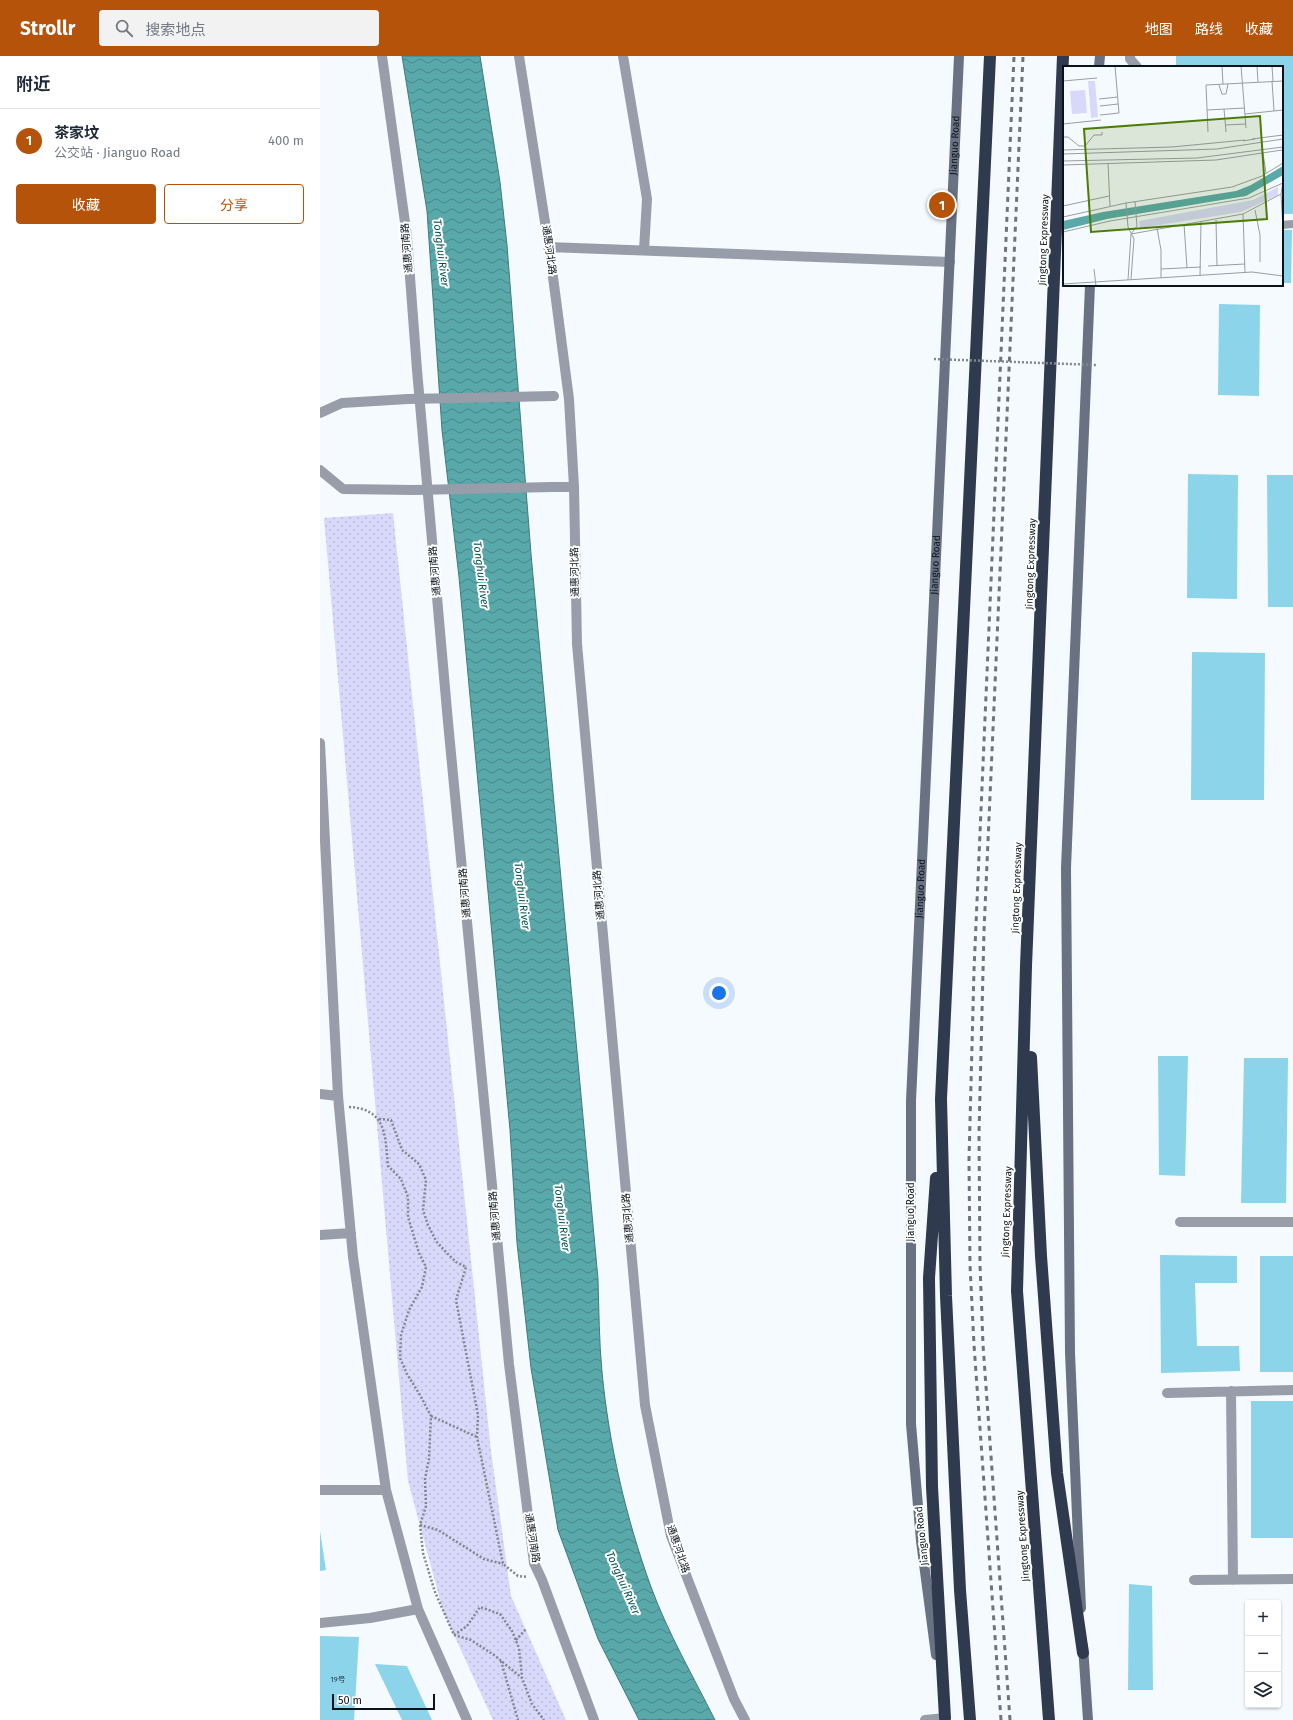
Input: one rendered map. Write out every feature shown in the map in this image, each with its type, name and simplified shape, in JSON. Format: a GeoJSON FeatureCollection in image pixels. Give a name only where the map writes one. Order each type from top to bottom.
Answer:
{"type":"FeatureCollection","features":[{"type":"Feature","properties":{"kind":"highway"},"geometry":{"type":"LineString","coordinates":[[945,1719],[932,1487],[929,1278],[941,1099],[990,56]]}},
{"type":"Feature","properties":{"kind":"highway","name":"Jingtong Expressway"},"geometry":{"type":"LineString","coordinates":[[1049,1720],[1017,1291],[1026,966],[1063,56]]}},
{"type":"Feature","properties":{"kind":"highway"},"geometry":{"type":"LineString","coordinates":[[1026,966],[1041,1256],[1057,1473],[1083,1653]]}},
{"type":"Feature","properties":{"kind":"highway"},"geometry":{"type":"LineString","coordinates":[[941,1099],[946,1296],[960,1590],[970,1720]]}},
{"type":"Feature","properties":{"kind":"main road","name":"Jianguo Road"},"geometry":{"type":"LineString","coordinates":[[945,1719],[921,1541],[911,1424],[911,1100],[959,56]]}},
{"type":"Feature","properties":{"kind":"main road"},"geometry":{"type":"LineString","coordinates":[[1088,1720],[1083,1653],[1070,1353],[1066,868],[1090,286]]}},
{"type":"Feature","properties":{"kind":"street","name":"通惠河南路"},"geometry":{"type":"LineString","coordinates":[[382,56],[407,237],[441,644],[509,1364],[534,1563],[542,1580],[594,1720]]}},
{"type":"Feature","properties":{"kind":"street","name":"通惠河北路"},"geometry":{"type":"LineString","coordinates":[[518,56],[548,247],[569,399],[574,487],[577,644],[645,1405],[671,1536],[734,1699],[745,1720]]}},
{"type":"Feature","properties":{"kind":"street"},"geometry":{"type":"LineString","coordinates":[[623,56],[647,199],[644,250]]}},
{"type":"Feature","properties":{"kind":"street"},"geometry":{"type":"LineString","coordinates":[[1130,56],[1130,60],[1136,66]]}},
{"type":"Feature","properties":{"kind":"street"},"geometry":{"type":"LineString","coordinates":[[548,247],[950,262]]}},
{"type":"Feature","properties":{"kind":"street"},"geometry":{"type":"LineString","coordinates":[[320,413],[342,403],[408,399],[554,396],[569,399]]}},
{"type":"Feature","properties":{"kind":"street"},"geometry":{"type":"LineString","coordinates":[[320,470],[343,489],[414,490],[574,487]]}},
{"type":"Feature","properties":{"kind":"street"},"geometry":{"type":"LineString","coordinates":[[320,743],[325,934],[338,1101],[351,1232],[386,1490],[418,1609],[467,1720]]}},
{"type":"Feature","properties":{"kind":"street"},"geometry":{"type":"LineString","coordinates":[[320,1094],[338,1101]]}},
{"type":"Feature","properties":{"kind":"street"},"geometry":{"type":"LineString","coordinates":[[1180,1222],[1293,1222]]}},
{"type":"Feature","properties":{"kind":"street"},"geometry":{"type":"LineString","coordinates":[[320,1235],[351,1232]]}},
{"type":"Feature","properties":{"kind":"street"},"geometry":{"type":"LineString","coordinates":[[1167,1393],[1293,1390]]}},
{"type":"Feature","properties":{"kind":"street"},"geometry":{"type":"LineString","coordinates":[[1231,1392],[1233,1580]]}},
{"type":"Feature","properties":{"kind":"street"},"geometry":{"type":"LineString","coordinates":[[320,1490],[386,1490]]}},
{"type":"Feature","properties":{"kind":"street"},"geometry":{"type":"LineString","coordinates":[[1194,1580],[1293,1579]]}},
{"type":"Feature","properties":{"kind":"street"},"geometry":{"type":"LineString","coordinates":[[320,1623],[370,1618],[418,1609]]}},
{"type":"Feature","properties":{"kind":"street"},"geometry":{"type":"LineString","coordinates":[[925,1720],[945,1719]]}},
{"type":"Feature","properties":{"kind":"lane"},"geometry":{"type":"LineString","coordinates":[[1283,225],[1293,224]]}},
{"type":"Feature","properties":{"kind":"path"},"geometry":{"type":"LineString","coordinates":[[934,359],[1097,365]]}},
{"type":"Feature","properties":{"kind":"path"},"geometry":{"type":"LineString","coordinates":[[338,1101],[368,1111],[380,1118],[391,1120],[402,1150],[419,1164],[426,1180],[423,1210],[436,1241],[456,1262],[466,1267],[456,1300],[478,1415],[477,1437],[503,1564]]}},
{"type":"Feature","properties":{"kind":"path"},"geometry":{"type":"LineString","coordinates":[[380,1118],[385,1136],[388,1166],[401,1179],[408,1197],[408,1217],[419,1253],[426,1267],[422,1287],[409,1310],[401,1335],[400,1358],[406,1374],[420,1394],[431,1416],[429,1459],[425,1479],[426,1506],[420,1525],[423,1553],[435,1592],[454,1635],[471,1640],[500,1660],[522,1678]]}},
{"type":"Feature","properties":{"kind":"path"},"geometry":{"type":"LineString","coordinates":[[431,1416],[477,1437]]}},
{"type":"Feature","properties":{"kind":"path"},"geometry":{"type":"LineString","coordinates":[[420,1525],[438,1530],[484,1559],[503,1564],[518,1576],[542,1580]]}},
{"type":"Feature","properties":{"kind":"path"},"geometry":{"type":"LineString","coordinates":[[454,1635],[467,1626],[480,1607],[500,1614],[512,1631],[519,1648],[522,1678],[532,1704],[544,1720]]}},
{"type":"Feature","properties":{"kind":"path"},"geometry":{"type":"LineString","coordinates":[[516,1640],[526,1629]]}},
{"type":"Feature","properties":{"kind":"path"},"geometry":{"type":"LineString","coordinates":[[500,1660],[518,1720]]}},
{"type":"Feature","properties":{"kind":"shaded area"},"geometry":{"type":"Polygon","coordinates":[[[393,513],[491,1451],[511,1596],[566,1720],[493,1720],[443,1611],[408,1481],[324,518],[393,513]]]}},
{"type":"Feature","properties":{"kind":"water","name":"Tonghui River"},"geometry":{"type":"Polygon","coordinates":[[[402,56],[480,56],[500,182],[507,245],[531,554],[598,1279],[600,1349],[605,1399],[614,1454],[626,1508],[642,1561],[665,1621],[715,1720],[639,1720],[598,1639],[558,1530],[531,1368],[517,1243],[510,1130],[459,577],[442,430],[427,211],[402,56]]]}},
{"type":"Feature","properties":{"kind":"building"},"geometry":{"type":"Polygon","coordinates":[[[1176,56],[1293,56],[1293,214],[1283,214],[1283,66],[1176,66],[1176,56]]]}},
{"type":"Feature","properties":{"kind":"building"},"geometry":{"type":"Polygon","coordinates":[[[1283,230],[1292,230],[1291,283],[1283,283],[1283,230]]]}},
{"type":"Feature","properties":{"kind":"building"},"geometry":{"type":"Polygon","coordinates":[[[1219,304],[1260,305],[1259,396],[1218,395],[1219,304]]]}},
{"type":"Feature","properties":{"kind":"building"},"geometry":{"type":"Polygon","coordinates":[[[1188,474],[1238,475],[1237,599],[1187,598],[1188,474]]]}},
{"type":"Feature","properties":{"kind":"building"},"geometry":{"type":"Polygon","coordinates":[[[1267,475],[1293,475],[1293,607],[1268,607],[1267,475]]]}},
{"type":"Feature","properties":{"kind":"building"},"geometry":{"type":"Polygon","coordinates":[[[1192,652],[1265,653],[1264,800],[1191,800],[1192,652]]]}},
{"type":"Feature","properties":{"kind":"building"},"geometry":{"type":"Polygon","coordinates":[[[1158,1056],[1188,1056],[1185,1176],[1159,1175],[1158,1056]]]}},
{"type":"Feature","properties":{"kind":"building"},"geometry":{"type":"Polygon","coordinates":[[[1244,1058],[1288,1058],[1286,1203],[1241,1203],[1244,1058]]]}},
{"type":"Feature","properties":{"kind":"building"},"geometry":{"type":"Polygon","coordinates":[[[1160,1255],[1237,1256],[1237,1283],[1195,1283],[1197,1346],[1239,1346],[1240,1371],[1161,1373],[1160,1255]]]}},
{"type":"Feature","properties":{"kind":"building"},"geometry":{"type":"Polygon","coordinates":[[[1260,1256],[1293,1256],[1293,1372],[1260,1372],[1260,1256]]]}},
{"type":"Feature","properties":{"kind":"building"},"geometry":{"type":"Polygon","coordinates":[[[1251,1401],[1293,1401],[1293,1538],[1251,1538],[1251,1401]]]}},
{"type":"Feature","properties":{"kind":"building"},"geometry":{"type":"Polygon","coordinates":[[[320,1531],[326,1570],[320,1571],[320,1531]]]}},
{"type":"Feature","properties":{"kind":"building"},"geometry":{"type":"Polygon","coordinates":[[[1129,1584],[1152,1586],[1153,1690],[1128,1690],[1129,1584]]]}},
{"type":"Feature","properties":{"kind":"building"},"geometry":{"type":"Polygon","coordinates":[[[320,1636],[359,1637],[354,1720],[320,1720],[320,1636]]]}},
{"type":"Feature","properties":{"kind":"building"},"geometry":{"type":"Polygon","coordinates":[[[375,1664],[407,1666],[432,1720],[402,1720],[375,1664]]]}},
{"type":"Feature","properties":{"kind":"railway"},"geometry":{"type":"LineString","coordinates":[[1001,1720],[974,1345],[970,1265],[969,1160],[974,970],[1014,56]]}},
{"type":"Feature","properties":{"kind":"railway"},"geometry":{"type":"LineString","coordinates":[[1010,1720],[983,1345],[980,1265],[979,1133],[984,931],[1023,56]]}},
{"type":"Feature","properties":{"kind":"place","name":"茶家坟"},"geometry":{"type":"Point","coordinates":[942,205]}}]}
